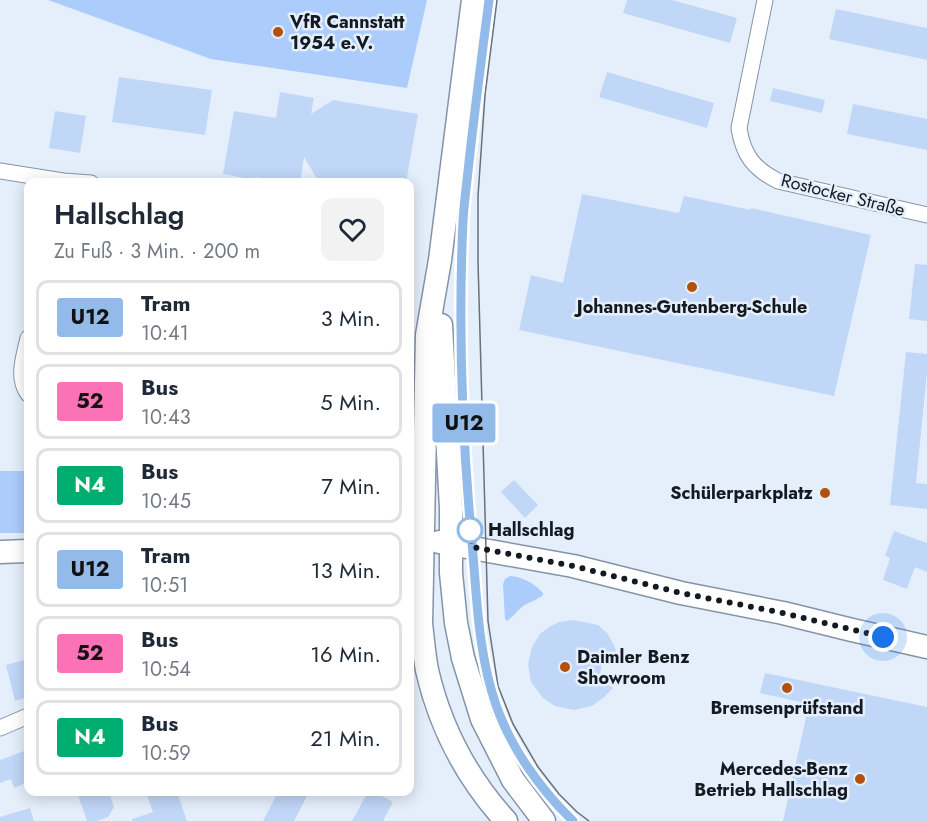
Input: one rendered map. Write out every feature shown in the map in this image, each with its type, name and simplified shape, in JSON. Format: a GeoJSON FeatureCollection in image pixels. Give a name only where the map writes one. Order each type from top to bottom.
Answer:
{"type":"FeatureCollection","features":[{"type":"Feature","properties":{"kind":"main road"},"geometry":{"type":"LineString","coordinates":[[473,0],[440,260],[427,335],[424,474],[416,539],[421,624],[427,668],[437,706],[452,744],[464,765],[478,787],[506,821]]}},
{"type":"Feature","properties":{"kind":"main road"},"geometry":{"type":"LineString","coordinates":[[440,260],[441,337],[451,508],[451,573],[456,622],[463,658],[482,719],[513,780],[544,821]]}},
{"type":"Feature","properties":{"kind":"main road"},"geometry":{"type":"LineString","coordinates":[[414,489],[424,474]]}},
{"type":"Feature","properties":{"kind":"main road"},"geometry":{"type":"LineString","coordinates":[[416,539],[573,566],[681,593],[783,613],[927,647]]}},
{"type":"Feature","properties":{"kind":"main road"},"geometry":{"type":"LineString","coordinates":[[0,552],[24,551]]}},
{"type":"Feature","properties":{"kind":"street","name":"Rostocker Straße"},"geometry":{"type":"LineString","coordinates":[[765,0],[739,128],[746,153],[765,174],[778,180],[927,215]]}},
{"type":"Feature","properties":{"kind":"street"},"geometry":{"type":"LineString","coordinates":[[0,171],[40,178]]}},
{"type":"Feature","properties":{"kind":"street"},"geometry":{"type":"LineString","coordinates":[[24,357],[21,371],[24,384]]}},
{"type":"Feature","properties":{"kind":"street"},"geometry":{"type":"LineString","coordinates":[[0,728],[24,718]]}},
{"type":"Feature","properties":{"kind":"shaded area","name":"VfR Cannstatt 1954 e.V."},"geometry":{"type":"Polygon","coordinates":[[[48,0],[427,0],[407,88],[211,59],[48,0]]]}},
{"type":"Feature","properties":{"kind":"shaded area"},"geometry":{"type":"Polygon","coordinates":[[[0,471],[24,471],[24,533],[0,533],[0,471]]]}},
{"type":"Feature","properties":{"kind":"shaded area"},"geometry":{"type":"Polygon","coordinates":[[[510,576],[528,581],[540,589],[543,595],[523,606],[507,621],[503,584],[510,576]]]}},
{"type":"Feature","properties":{"kind":"building"},"geometry":{"type":"Polygon","coordinates":[[[627,0],[672,0],[737,18],[730,43],[623,13],[627,0]]]}},
{"type":"Feature","properties":{"kind":"building"},"geometry":{"type":"Polygon","coordinates":[[[836,9],[927,28],[927,60],[829,39],[836,9]]]}},
{"type":"Feature","properties":{"kind":"building"},"geometry":{"type":"Polygon","coordinates":[[[607,72],[714,103],[707,128],[599,97],[607,72]]]}},
{"type":"Feature","properties":{"kind":"building"},"geometry":{"type":"Polygon","coordinates":[[[119,77],[212,90],[205,135],[112,122],[119,77]]]}},
{"type":"Feature","properties":{"kind":"building"},"geometry":{"type":"Polygon","coordinates":[[[773,88],[825,100],[822,113],[770,101],[773,88]]]}},
{"type":"Feature","properties":{"kind":"building"},"geometry":{"type":"Polygon","coordinates":[[[280,92],[314,98],[311,114],[333,100],[418,114],[407,178],[317,178],[304,157],[301,178],[244,178],[223,174],[234,111],[276,118],[280,92]]]}},
{"type":"Feature","properties":{"kind":"building"},"geometry":{"type":"Polygon","coordinates":[[[853,104],[927,119],[927,150],[847,134],[853,104]]]}},
{"type":"Feature","properties":{"kind":"building"},"geometry":{"type":"Polygon","coordinates":[[[55,111],[86,116],[80,153],[49,148],[55,111]]]}},
{"type":"Feature","properties":{"kind":"building"},"geometry":{"type":"Polygon","coordinates":[[[582,194],[679,213],[684,196],[751,210],[751,208],[871,235],[834,396],[519,330],[531,275],[563,283],[582,194]]]}},
{"type":"Feature","properties":{"kind":"building"},"geometry":{"type":"Polygon","coordinates":[[[915,264],[927,265],[927,321],[909,319],[915,264]]]}},
{"type":"Feature","properties":{"kind":"building"},"geometry":{"type":"Polygon","coordinates":[[[906,352],[927,354],[916,483],[927,484],[927,509],[890,505],[906,352]]]}},
{"type":"Feature","properties":{"kind":"building"},"geometry":{"type":"Polygon","coordinates":[[[514,480],[538,505],[525,518],[501,492],[514,480]]]}},
{"type":"Feature","properties":{"kind":"building"},"geometry":{"type":"Polygon","coordinates":[[[894,531],[927,543],[927,572],[915,567],[907,589],[883,580],[890,558],[885,556],[894,531]]]}},
{"type":"Feature","properties":{"kind":"building","name":"Daimler Benz Showroom"},"geometry":{"type":"Polygon","coordinates":[[[573,620],[598,625],[607,633],[618,659],[602,662],[598,679],[613,688],[592,706],[574,710],[555,706],[543,698],[531,682],[528,664],[532,647],[540,634],[559,622],[573,620]]]}},
{"type":"Feature","properties":{"kind":"building"},"geometry":{"type":"Polygon","coordinates":[[[24,660],[24,698],[15,701],[6,665],[24,660]]]}},
{"type":"Feature","properties":{"kind":"building","name":"Mercedes-Benz Betrieb Hallschlag"},"geometry":{"type":"Polygon","coordinates":[[[765,673],[927,707],[927,821],[783,821],[809,704],[760,693],[765,673]]]}},
{"type":"Feature","properties":{"kind":"building"},"geometry":{"type":"Polygon","coordinates":[[[24,751],[24,784],[14,788],[11,779],[0,783],[0,760],[24,751]]]}},
{"type":"Feature","properties":{"kind":"building"},"geometry":{"type":"Polygon","coordinates":[[[78,796],[110,796],[114,807],[108,817],[97,821],[87,821],[78,796]]]}},
{"type":"Feature","properties":{"kind":"building"},"geometry":{"type":"Polygon","coordinates":[[[147,796],[178,796],[187,821],[132,821],[132,819],[153,812],[147,796]]]}},
{"type":"Feature","properties":{"kind":"building"},"geometry":{"type":"Polygon","coordinates":[[[276,796],[307,796],[294,821],[263,821],[276,796]]]}},
{"type":"Feature","properties":{"kind":"building"},"geometry":{"type":"Polygon","coordinates":[[[366,796],[382,796],[393,802],[383,821],[352,821],[366,796]]]}},
{"type":"Feature","properties":{"kind":"building"},"geometry":{"type":"Polygon","coordinates":[[[30,808],[34,821],[0,821],[0,817],[30,808]]]}},
{"type":"Feature","properties":{"kind":"tram line","name":"U12"},"geometry":{"type":"LineString","coordinates":[[489,0],[463,218],[461,278],[461,341],[467,478],[478,624],[490,687],[505,728],[532,773],[573,821]]}},
{"type":"Feature","properties":{"kind":"tram line"},"geometry":{"type":"LineString","coordinates":[[497,0],[485,95],[478,196],[488,621],[498,686],[513,724],[538,767],[559,794],[589,821]]}},
{"type":"Feature","properties":{"kind":"tram line"},"geometry":{"type":"LineString","coordinates":[[478,87],[464,206],[461,327],[474,581],[480,635],[490,687]]}},
{"type":"Feature","properties":{"kind":"tram line"},"geometry":{"type":"LineString","coordinates":[[547,792],[573,821]]}},
{"type":"Feature","properties":{"kind":"place","name":"VfR Cannstatt 1954 e.V."},"geometry":{"type":"Point","coordinates":[278,32]}},
{"type":"Feature","properties":{"kind":"place","name":"Johannes-Gutenberg-Schule"},"geometry":{"type":"Point","coordinates":[692,287]}},
{"type":"Feature","properties":{"kind":"place","name":"Schülerparkplatz"},"geometry":{"type":"Point","coordinates":[825,493]}},
{"type":"Feature","properties":{"kind":"place","name":"Hallschlag"},"geometry":{"type":"Point","coordinates":[470,530]}},
{"type":"Feature","properties":{"kind":"place","name":"Daimler Benz Showroom"},"geometry":{"type":"Point","coordinates":[565,667]}},
{"type":"Feature","properties":{"kind":"place","name":"Bremsenprüfstand"},"geometry":{"type":"Point","coordinates":[787,688]}},
{"type":"Feature","properties":{"kind":"place","name":"Mercedes-Benz Betrieb Hallschlag"},"geometry":{"type":"Point","coordinates":[860,779]}},
{"type":"Feature","properties":{"kind":"route"},"geometry":{"type":"LineString","coordinates":[[470,530],[472,547],[573,566],[681,593],[783,613],[883,637]]}}]}
